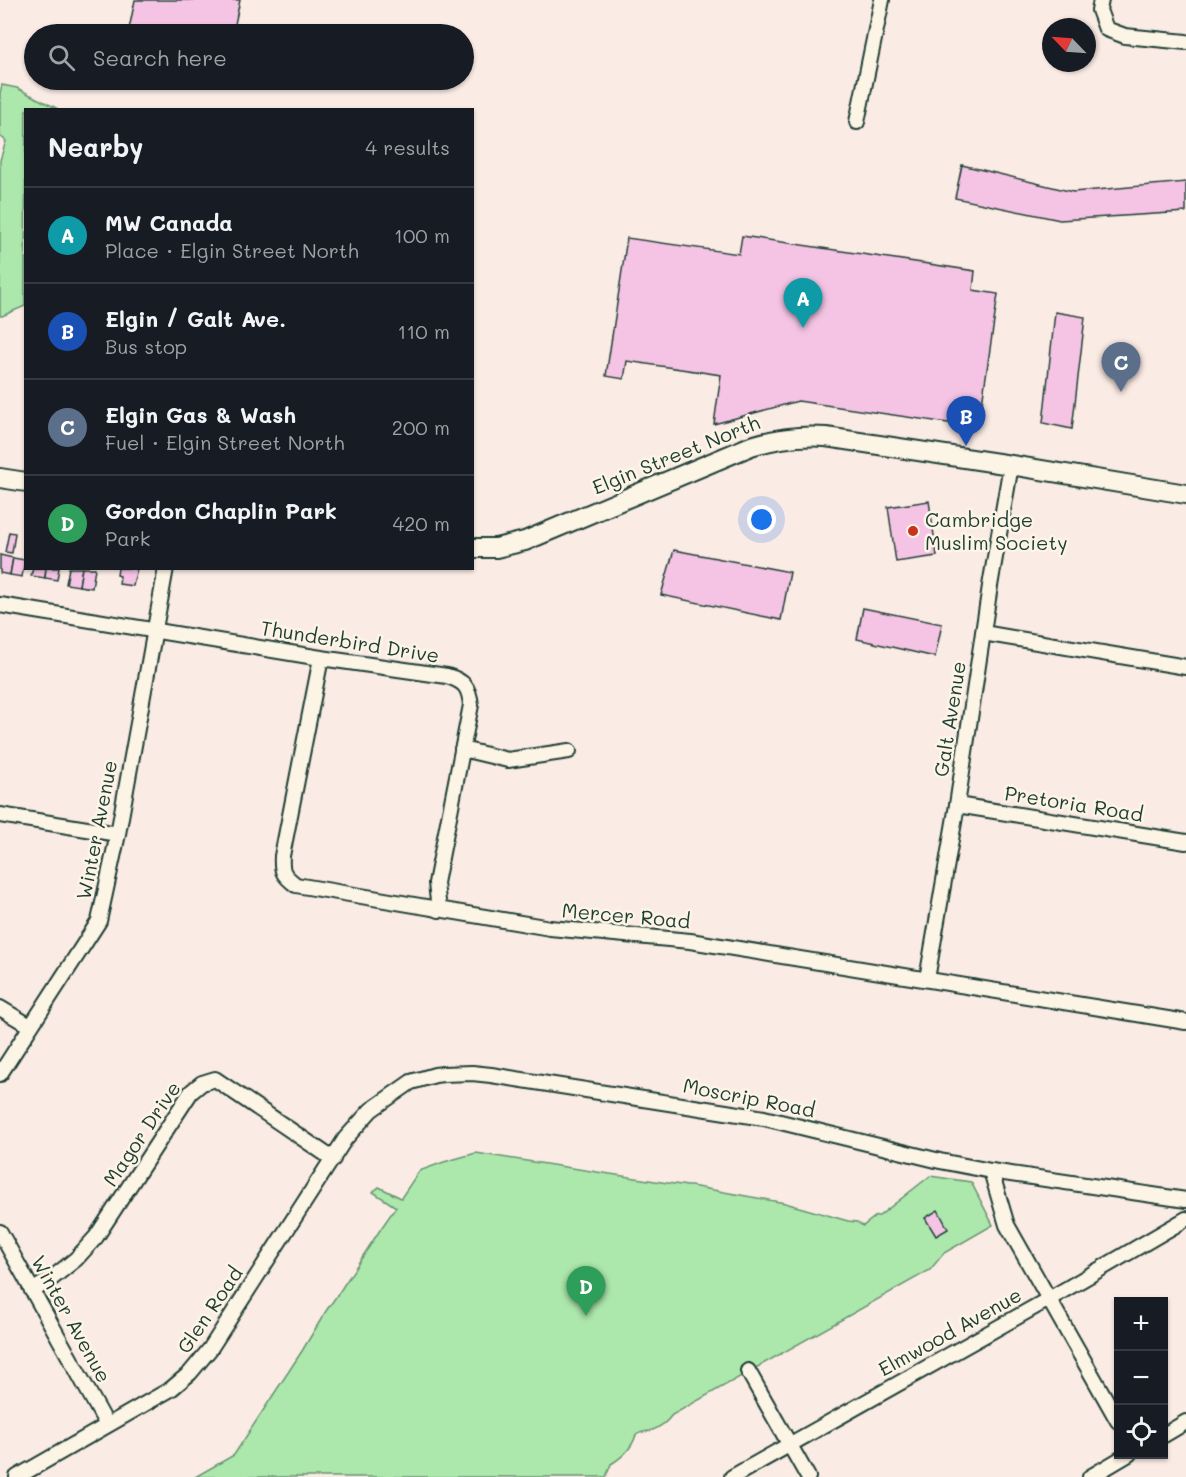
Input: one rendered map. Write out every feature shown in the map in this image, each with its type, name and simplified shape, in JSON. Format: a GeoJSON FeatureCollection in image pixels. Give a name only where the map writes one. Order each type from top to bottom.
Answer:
{"type":"FeatureCollection","features":[{"type":"Feature","properties":{"kind":"street"},"geometry":{"type":"LineString","coordinates":[[857,122],[882,0]]}},
{"type":"Feature","properties":{"kind":"street"},"geometry":{"type":"LineString","coordinates":[[1101,0],[1099,10],[1106,29],[1125,36],[1186,42]]}},
{"type":"Feature","properties":{"kind":"street","name":"Elgin Street North"},"geometry":{"type":"LineString","coordinates":[[474,548],[496,548],[525,541],[751,446],[776,438],[807,435],[1186,494]]}},
{"type":"Feature","properties":{"kind":"street","name":"Galt Avenue"},"geometry":{"type":"LineString","coordinates":[[927,979],[1011,465]]}},
{"type":"Feature","properties":{"kind":"street"},"geometry":{"type":"LineString","coordinates":[[0,478],[24,482]]}},
{"type":"Feature","properties":{"kind":"street","name":"Winter Avenue"},"geometry":{"type":"LineString","coordinates":[[0,1074],[99,921],[118,834],[166,570]]}},
{"type":"Feature","properties":{"kind":"street","name":"Thunderbird Drive"},"geometry":{"type":"LineString","coordinates":[[0,605],[321,658],[447,676],[463,683],[470,693],[471,705],[436,883],[439,910]]}},
{"type":"Feature","properties":{"kind":"street"},"geometry":{"type":"LineString","coordinates":[[983,633],[1186,667]]}},
{"type":"Feature","properties":{"kind":"street","name":"Mercer Road"},"geometry":{"type":"LineString","coordinates":[[321,658],[282,856],[281,870],[296,885],[550,928],[690,941],[1186,1022]]}},
{"type":"Feature","properties":{"kind":"street"},"geometry":{"type":"LineString","coordinates":[[462,749],[508,760],[569,751]]}},
{"type":"Feature","properties":{"kind":"street","name":"Pretoria Road"},"geometry":{"type":"LineString","coordinates":[[957,805],[1186,842]]}},
{"type":"Feature","properties":{"kind":"street"},"geometry":{"type":"LineString","coordinates":[[0,815],[118,834]]}},
{"type":"Feature","properties":{"kind":"street"},"geometry":{"type":"LineString","coordinates":[[0,1008],[30,1026]]}},
{"type":"Feature","properties":{"kind":"street","name":"Moscrip Road"},"geometry":{"type":"LineString","coordinates":[[333,1159],[345,1139],[371,1110],[411,1082],[435,1075],[472,1073],[764,1118],[939,1161],[1186,1200]]}},
{"type":"Feature","properties":{"kind":"street","name":"Magor Drive"},"geometry":{"type":"LineString","coordinates":[[32,1291],[76,1259],[96,1237],[191,1092],[202,1083],[215,1079],[333,1159]]}},
{"type":"Feature","properties":{"kind":"street","name":"Glen Road"},"geometry":{"type":"LineString","coordinates":[[17,1477],[171,1389],[190,1373],[210,1349],[333,1159]]}},
{"type":"Feature","properties":{"kind":"street"},"geometry":{"type":"LineString","coordinates":[[991,1171],[1007,1225],[1114,1412]]}},
{"type":"Feature","properties":{"kind":"street","name":"Elmwood Avenue"},"geometry":{"type":"LineString","coordinates":[[732,1477],[1049,1299],[1186,1219]]}},
{"type":"Feature","properties":{"kind":"street","name":"Winter Avenue"},"geometry":{"type":"LineString","coordinates":[[0,1232],[107,1425]]}},
{"type":"Feature","properties":{"kind":"street"},"geometry":{"type":"LineString","coordinates":[[748,1371],[808,1477]]}},
{"type":"Feature","properties":{"kind":"street"},"geometry":{"type":"LineString","coordinates":[[1168,1433],[1186,1422]]}},
{"type":"Feature","properties":{"kind":"street"},"geometry":{"type":"LineString","coordinates":[[1090,1477],[1122,1459]]}},
{"type":"Feature","properties":{"kind":"green space"},"geometry":{"type":"Polygon","coordinates":[[[2,85],[17,88],[56,108],[24,108],[24,306],[2,316],[0,316],[0,160],[6,141],[0,136],[2,85]]]}},
{"type":"Feature","properties":{"kind":"green space"},"geometry":{"type":"Polygon","coordinates":[[[476,1153],[785,1203],[857,1222],[863,1226],[930,1176],[971,1182],[993,1225],[944,1253],[930,1270],[672,1415],[657,1428],[636,1435],[626,1452],[611,1464],[606,1477],[195,1477],[234,1455],[396,1207],[373,1192],[379,1187],[401,1198],[419,1171],[476,1153]]]}},
{"type":"Feature","properties":{"kind":"building"},"geometry":{"type":"Polygon","coordinates":[[[135,0],[240,0],[235,24],[130,24],[135,0]]]}},
{"type":"Feature","properties":{"kind":"building"},"geometry":{"type":"Polygon","coordinates":[[[962,165],[1073,192],[1186,182],[1186,212],[1060,220],[955,198],[962,165]]]}},
{"type":"Feature","properties":{"kind":"building"},"geometry":{"type":"Polygon","coordinates":[[[742,236],[975,271],[973,290],[998,294],[979,424],[975,427],[798,401],[714,424],[721,375],[627,361],[624,379],[606,376],[627,238],[739,254],[742,236]]]}},
{"type":"Feature","properties":{"kind":"building"},"geometry":{"type":"Polygon","coordinates":[[[1055,312],[1085,317],[1072,429],[1043,423],[1055,312]]]}},
{"type":"Feature","properties":{"kind":"building","name":"Cambridge Muslim Society"},"geometry":{"type":"Polygon","coordinates":[[[929,501],[937,556],[896,562],[888,507],[929,501]]]}},
{"type":"Feature","properties":{"kind":"building"},"geometry":{"type":"Polygon","coordinates":[[[9,532],[15,533],[12,553],[5,552],[9,532]]]}},
{"type":"Feature","properties":{"kind":"building"},"geometry":{"type":"Polygon","coordinates":[[[674,550],[790,572],[781,620],[661,595],[674,550]]]}},
{"type":"Feature","properties":{"kind":"building"},"geometry":{"type":"Polygon","coordinates":[[[0,555],[13,558],[10,575],[0,573],[0,555]]]}},
{"type":"Feature","properties":{"kind":"building"},"geometry":{"type":"Polygon","coordinates":[[[13,558],[24,560],[22,577],[10,575],[13,558]]]}},
{"type":"Feature","properties":{"kind":"building"},"geometry":{"type":"Polygon","coordinates":[[[32,570],[46,570],[45,578],[31,576],[32,570]]]}},
{"type":"Feature","properties":{"kind":"building"},"geometry":{"type":"Polygon","coordinates":[[[46,570],[59,570],[57,580],[45,578],[46,570]]]}},
{"type":"Feature","properties":{"kind":"building"},"geometry":{"type":"Polygon","coordinates":[[[69,570],[82,570],[79,586],[66,584],[69,570]]]}},
{"type":"Feature","properties":{"kind":"building"},"geometry":{"type":"Polygon","coordinates":[[[82,570],[95,570],[92,588],[79,586],[82,570]]]}},
{"type":"Feature","properties":{"kind":"building"},"geometry":{"type":"Polygon","coordinates":[[[118,570],[137,570],[133,586],[119,584],[120,576],[117,575],[118,570]]]}},
{"type":"Feature","properties":{"kind":"building"},"geometry":{"type":"Polygon","coordinates":[[[863,608],[942,624],[935,657],[857,639],[863,608]]]}},
{"type":"Feature","properties":{"kind":"building"},"geometry":{"type":"Polygon","coordinates":[[[938,1210],[948,1229],[936,1236],[925,1218],[938,1210]]]}},
{"type":"Feature","properties":{"kind":"place","name":"MW Canada"},"geometry":{"type":"Point","coordinates":[803,328]}},
{"type":"Feature","properties":{"kind":"place","name":"Elgin Gas & Wash"},"geometry":{"type":"Point","coordinates":[1121,392]}},
{"type":"Feature","properties":{"kind":"place","name":"Elgin / Galt Ave."},"geometry":{"type":"Point","coordinates":[966,446]}},
{"type":"Feature","properties":{"kind":"place","name":"Cambridge Muslim Society"},"geometry":{"type":"Point","coordinates":[913,531]}},
{"type":"Feature","properties":{"kind":"place","name":"Gordon Chaplin Park"},"geometry":{"type":"Point","coordinates":[586,1316]}}]}
